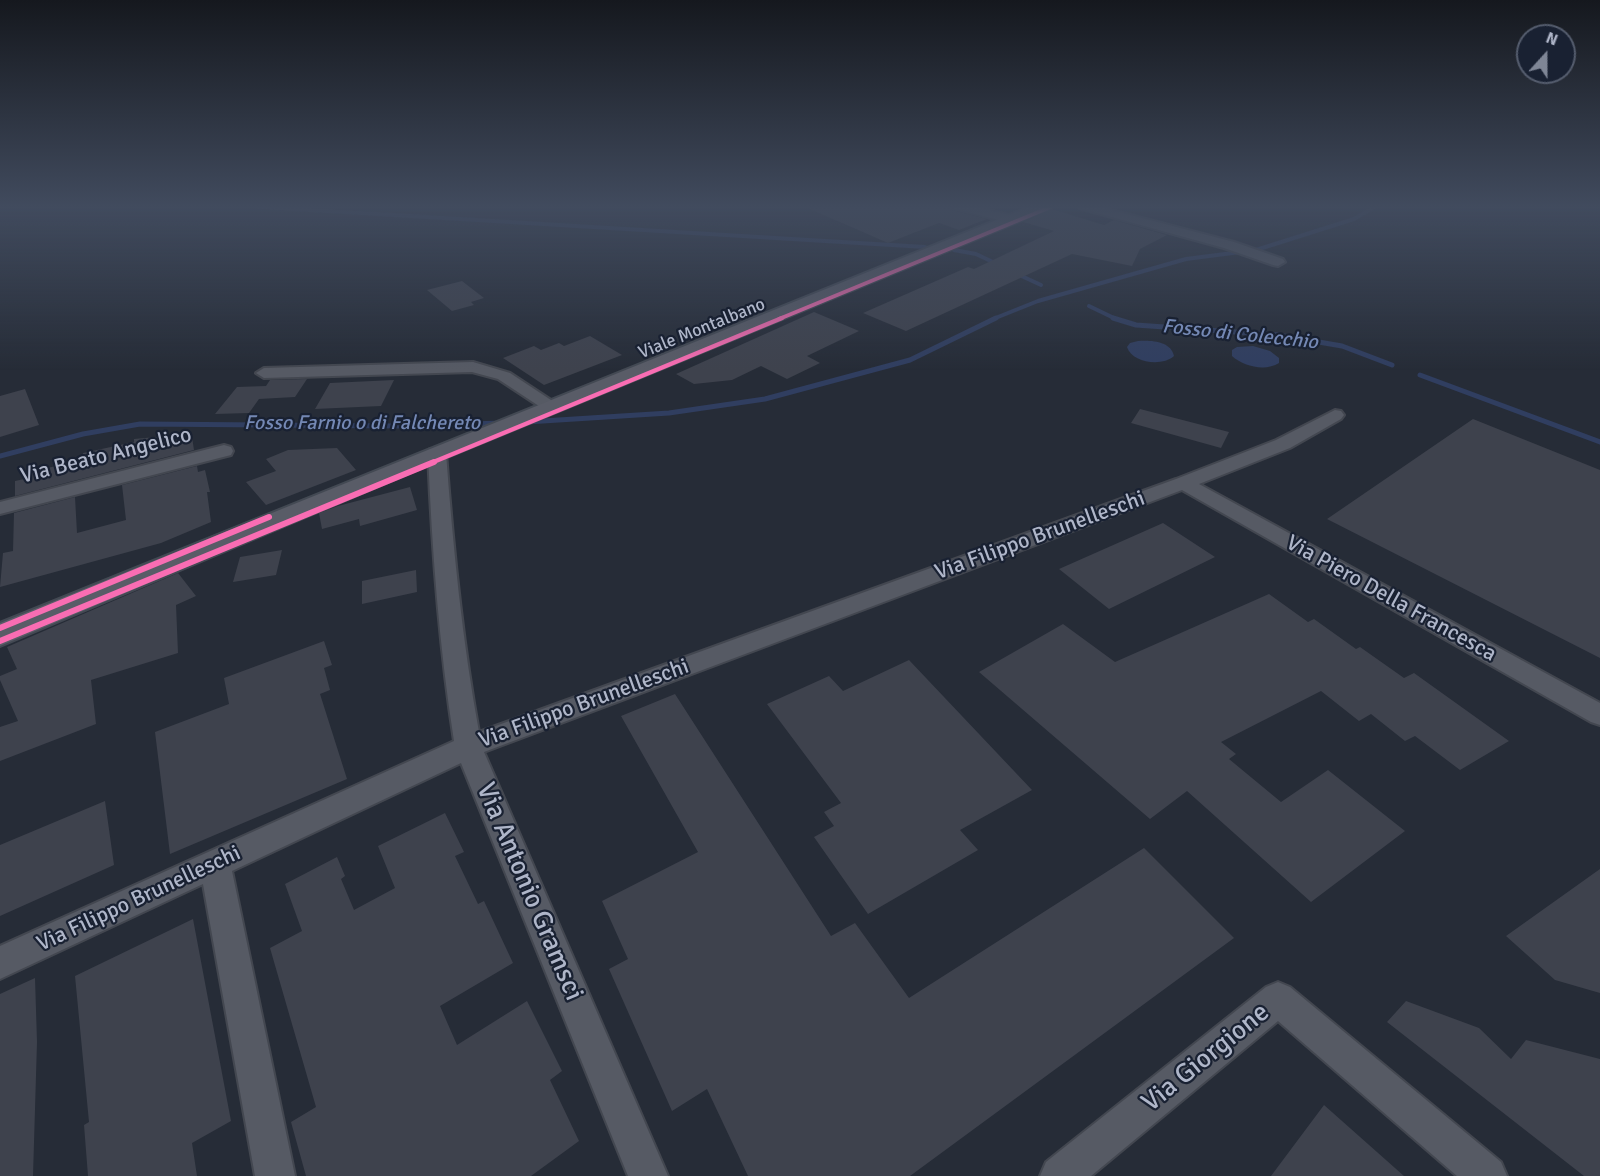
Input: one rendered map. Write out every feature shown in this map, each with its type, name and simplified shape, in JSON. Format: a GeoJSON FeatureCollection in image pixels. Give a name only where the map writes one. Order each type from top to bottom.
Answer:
{"type":"FeatureCollection","features":[{"type":"Feature","properties":{"kind":"main road","name":"Viale Montalbano"},"geometry":{"type":"LineString","coordinates":[[0,635],[908,261]]}},
{"type":"Feature","properties":{"kind":"street"},"geometry":{"type":"LineString","coordinates":[[264,373],[473,367],[504,376],[545,409]]}},
{"type":"Feature","properties":{"kind":"street","name":"Via Filippo Brunelleschi"},"geometry":{"type":"LineString","coordinates":[[0,963],[468,747],[1183,483],[1283,444],[1335,415]]}},
{"type":"Feature","properties":{"kind":"street","name":"Via Beato Angelico"},"geometry":{"type":"LineString","coordinates":[[0,508],[224,451]]}},
{"type":"Feature","properties":{"kind":"street","name":"Via Antonio Gramsci"},"geometry":{"type":"LineString","coordinates":[[437,453],[444,574],[456,676],[468,747],[648,1176]]}},
{"type":"Feature","properties":{"kind":"street","name":"Via Piero Della Francesca"},"geometry":{"type":"LineString","coordinates":[[1183,483],[1600,715]]}},
{"type":"Feature","properties":{"kind":"street"},"geometry":{"type":"LineString","coordinates":[[215,864],[275,1176]]}},
{"type":"Feature","properties":{"kind":"street","name":"Via Giorgione"},"geometry":{"type":"LineString","coordinates":[[1060,1176],[1278,999],[1487,1176]]}},
{"type":"Feature","properties":{"kind":"water"},"geometry":{"type":"Polygon","coordinates":[[[1138,341],[1165,344],[1174,356],[1155,362],[1141,360],[1135,357],[1127,347],[1130,343],[1138,341]]]}},
{"type":"Feature","properties":{"kind":"water"},"geometry":{"type":"Polygon","coordinates":[[[1253,346],[1270,351],[1279,358],[1279,363],[1267,367],[1254,367],[1232,356],[1232,350],[1237,347],[1253,346]]]}},
{"type":"Feature","properties":{"kind":"building"},"geometry":{"type":"Polygon","coordinates":[[[991,261],[1057,261],[906,331],[863,313],[968,267],[974,269],[991,261]]]}},
{"type":"Feature","properties":{"kind":"building"},"geometry":{"type":"Polygon","coordinates":[[[1106,261],[1134,261],[1132,266],[1106,261]]]}},
{"type":"Feature","properties":{"kind":"building"},"geometry":{"type":"Polygon","coordinates":[[[462,281],[484,298],[471,302],[474,305],[452,311],[427,290],[462,281]]]}},
{"type":"Feature","properties":{"kind":"building"},"geometry":{"type":"Polygon","coordinates":[[[814,312],[859,331],[807,356],[820,363],[787,379],[761,366],[732,380],[694,384],[676,374],[814,312]]]}},
{"type":"Feature","properties":{"kind":"building"},"geometry":{"type":"Polygon","coordinates":[[[590,336],[622,355],[544,385],[503,358],[534,346],[541,350],[559,343],[564,346],[590,336]]]}},
{"type":"Feature","properties":{"kind":"building"},"geometry":{"type":"Polygon","coordinates":[[[307,379],[295,397],[259,399],[249,413],[215,414],[237,387],[266,386],[270,380],[307,379]]]}},
{"type":"Feature","properties":{"kind":"building"},"geometry":{"type":"Polygon","coordinates":[[[394,380],[381,406],[315,409],[330,383],[394,380]]]}},
{"type":"Feature","properties":{"kind":"building"},"geometry":{"type":"Polygon","coordinates":[[[25,389],[39,425],[0,437],[0,396],[25,389]]]}},
{"type":"Feature","properties":{"kind":"building"},"geometry":{"type":"Polygon","coordinates":[[[1140,409],[1229,432],[1221,448],[1131,423],[1140,409]]]}},
{"type":"Feature","properties":{"kind":"building"},"geometry":{"type":"Polygon","coordinates":[[[1473,419],[1600,470],[1600,658],[1327,519],[1473,419]]]}},
{"type":"Feature","properties":{"kind":"building"},"geometry":{"type":"Polygon","coordinates":[[[167,436],[165,443],[192,437],[194,450],[15,496],[15,481],[29,478],[30,472],[82,460],[83,453],[134,442],[134,439],[167,436]]]}},
{"type":"Feature","properties":{"kind":"building"},"geometry":{"type":"Polygon","coordinates":[[[337,448],[356,470],[266,505],[246,482],[276,471],[266,459],[288,450],[337,448]]]}},
{"type":"Feature","properties":{"kind":"building"},"geometry":{"type":"Polygon","coordinates":[[[197,466],[198,472],[205,470],[210,492],[207,492],[211,522],[161,543],[0,587],[3,553],[13,551],[14,513],[75,497],[77,533],[126,520],[122,485],[197,466]]]}},
{"type":"Feature","properties":{"kind":"building"},"geometry":{"type":"Polygon","coordinates":[[[410,487],[417,510],[360,526],[359,519],[322,529],[319,513],[410,487]]]}},
{"type":"Feature","properties":{"kind":"building"},"geometry":{"type":"Polygon","coordinates":[[[1163,523],[1215,557],[1109,609],[1059,569],[1163,523]]]}},
{"type":"Feature","properties":{"kind":"building"},"geometry":{"type":"Polygon","coordinates":[[[282,550],[276,575],[233,582],[240,557],[282,550]]]}},
{"type":"Feature","properties":{"kind":"building"},"geometry":{"type":"Polygon","coordinates":[[[416,570],[417,592],[362,604],[362,581],[416,570]]]}},
{"type":"Feature","properties":{"kind":"building"},"geometry":{"type":"Polygon","coordinates":[[[178,573],[196,596],[176,605],[178,653],[91,680],[96,724],[0,761],[0,727],[18,721],[0,680],[0,676],[17,669],[7,647],[178,573]]]}},
{"type":"Feature","properties":{"kind":"building"},"geometry":{"type":"Polygon","coordinates":[[[1269,594],[1308,622],[1314,619],[1356,649],[1360,647],[1404,678],[1414,673],[1509,741],[1460,770],[1415,736],[1405,741],[1371,714],[1359,721],[1321,691],[1221,742],[1236,754],[1229,759],[1281,802],[1328,770],[1405,831],[1311,902],[1187,791],[1150,819],[979,672],[1063,624],[1115,662],[1269,594]]]}},
{"type":"Feature","properties":{"kind":"building"},"geometry":{"type":"Polygon","coordinates":[[[324,641],[332,665],[324,668],[330,690],[320,694],[347,779],[170,854],[155,732],[229,704],[224,678],[324,641]]]}},
{"type":"Feature","properties":{"kind":"building"},"geometry":{"type":"Polygon","coordinates":[[[909,660],[1032,790],[960,830],[978,850],[868,914],[814,837],[834,826],[824,812],[841,803],[767,704],[829,676],[843,691],[909,660]]]}},
{"type":"Feature","properties":{"kind":"building"},"geometry":{"type":"Polygon","coordinates":[[[675,694],[831,936],[855,923],[909,998],[1144,848],[1234,938],[910,1176],[748,1176],[707,1089],[672,1111],[609,969],[628,959],[602,901],[698,852],[621,716],[675,694]]]}},
{"type":"Feature","properties":{"kind":"building"},"geometry":{"type":"Polygon","coordinates":[[[105,801],[114,865],[0,916],[0,845],[105,801]]]}},
{"type":"Feature","properties":{"kind":"building"},"geometry":{"type":"Polygon","coordinates":[[[445,813],[464,852],[455,856],[478,904],[484,901],[513,963],[440,1006],[457,1045],[527,1001],[562,1071],[550,1080],[579,1141],[531,1176],[306,1176],[291,1122],[316,1107],[270,948],[302,931],[285,884],[337,857],[345,876],[341,879],[354,910],[395,888],[378,846],[445,813]]]}},
{"type":"Feature","properties":{"kind":"building"},"geometry":{"type":"Polygon","coordinates":[[[1600,869],[1600,993],[1555,980],[1506,936],[1600,869]]]}},
{"type":"Feature","properties":{"kind":"building"},"geometry":{"type":"Polygon","coordinates":[[[193,919],[231,1121],[192,1143],[197,1176],[88,1176],[84,1125],[89,1122],[75,976],[193,919]]]}},
{"type":"Feature","properties":{"kind":"building"},"geometry":{"type":"Polygon","coordinates":[[[35,978],[37,1042],[33,1176],[0,1176],[0,994],[35,978]]]}},
{"type":"Feature","properties":{"kind":"building"},"geometry":{"type":"Polygon","coordinates":[[[1406,1001],[1479,1028],[1511,1059],[1526,1040],[1600,1059],[1600,1176],[1584,1176],[1387,1022],[1406,1001]]]}},
{"type":"Feature","properties":{"kind":"building"},"geometry":{"type":"Polygon","coordinates":[[[1324,1105],[1404,1176],[1271,1176],[1324,1105]]]}},
{"type":"Feature","properties":{"kind":"waterway","name":"Fosso di Colecchio"},"geometry":{"type":"LineString","coordinates":[[990,261],[997,264]]}},
{"type":"Feature","properties":{"kind":"waterway","name":"Fosso Farnio o di Falchereto"},"geometry":{"type":"LineString","coordinates":[[993,319],[1038,301],[1179,261]]}},
{"type":"Feature","properties":{"kind":"waterway","name":"Fosso di Colecchio"},"geometry":{"type":"LineString","coordinates":[[1015,273],[1041,285]]}},
{"type":"Feature","properties":{"kind":"waterway","name":"Fosso di Colecchio"},"geometry":{"type":"LineString","coordinates":[[1089,306],[1116,319]]}},
{"type":"Feature","properties":{"kind":"waterway","name":"Fosso Farnio o di Falchereto"},"geometry":{"type":"LineString","coordinates":[[527,422],[669,413],[765,399],[910,360],[996,318]]}},
{"type":"Feature","properties":{"kind":"waterway","name":"Fosso di Colecchio"},"geometry":{"type":"LineString","coordinates":[[1116,319],[1136,325],[1278,335],[1342,346],[1392,365]]}},
{"type":"Feature","properties":{"kind":"waterway","name":"Fosso di Colecchio"},"geometry":{"type":"LineString","coordinates":[[1420,375],[1600,442]]}},
{"type":"Feature","properties":{"kind":"waterway","name":"Fosso Farnio o di Falchereto"},"geometry":{"type":"LineString","coordinates":[[0,456],[83,434],[140,424],[397,426],[504,423]]}},
{"type":"Feature","properties":{"kind":"cycle path"},"geometry":{"type":"LineString","coordinates":[[0,641],[920,261]]}},
{"type":"Feature","properties":{"kind":"cycle path"},"geometry":{"type":"LineString","coordinates":[[0,628],[269,517]]}}]}
